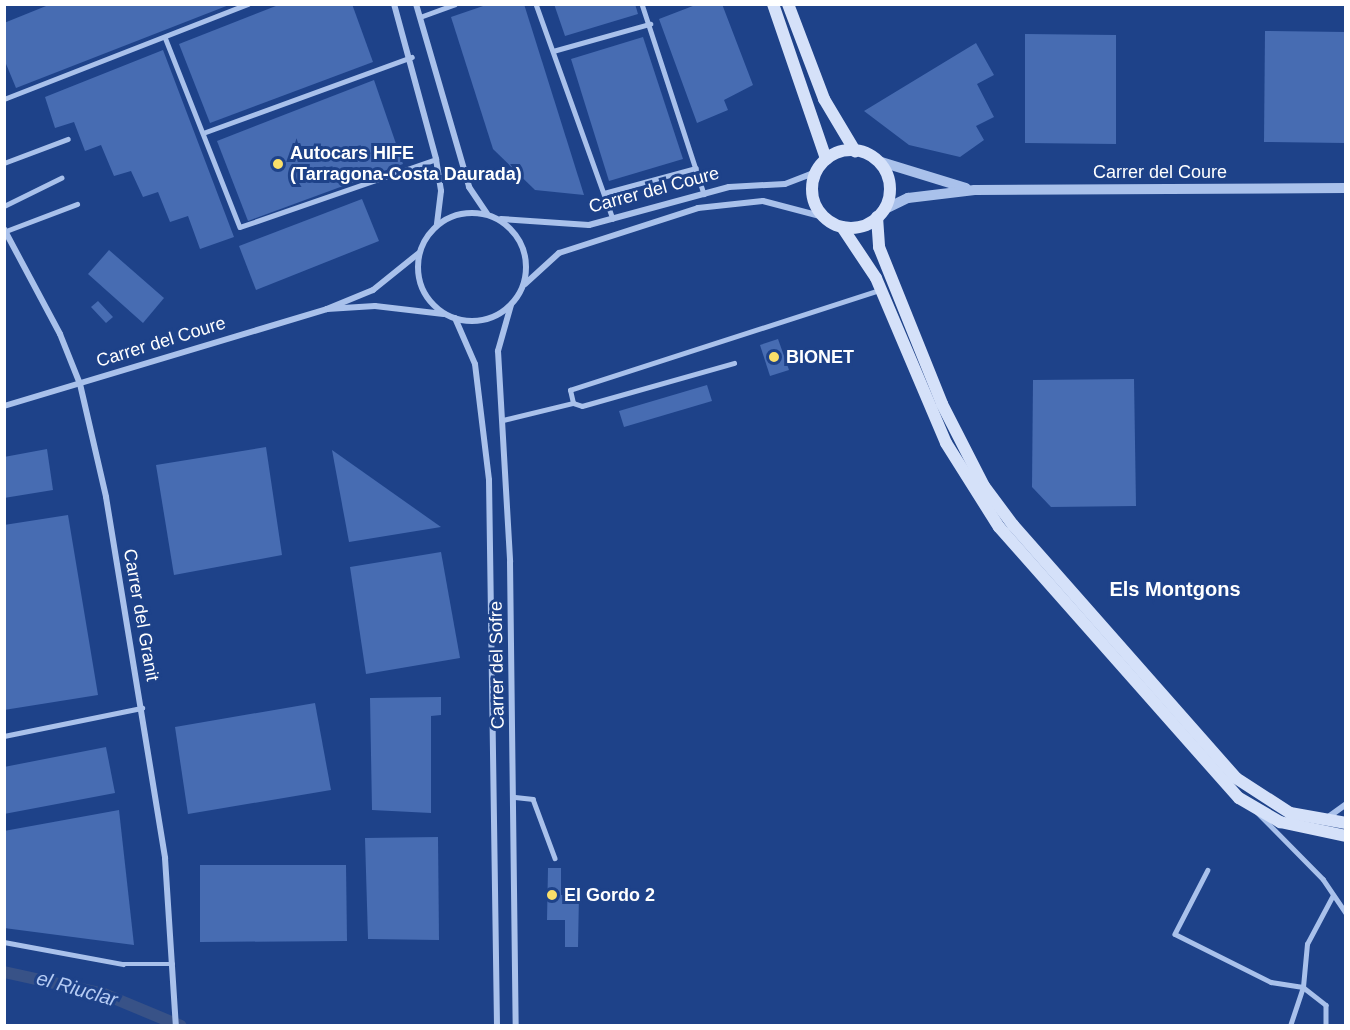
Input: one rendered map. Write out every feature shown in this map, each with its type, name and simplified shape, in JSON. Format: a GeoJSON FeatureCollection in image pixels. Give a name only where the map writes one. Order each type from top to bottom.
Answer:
{"type":"FeatureCollection","features":[{"type":"Feature","properties":{"kind":"main road"},"geometry":{"type":"LineString","coordinates":[[773,4],[826,159]]}},
{"type":"Feature","properties":{"kind":"main road"},"geometry":{"type":"LineString","coordinates":[[788,4],[824,99],[855,151],[878,161],[889,186],[880,214],[879,247],[942,404],[984,486],[1013,525],[1236,778],[1275,806],[1346,823]]}},
{"type":"Feature","properties":{"kind":"main road"},"geometry":{"type":"LineString","coordinates":[[855,151],[826,159],[816,172],[812,190],[824,217],[842,227],[881,290],[926,403],[993,519],[1213,772],[1255,810],[1280,822],[1346,836]]}},
{"type":"Feature","properties":{"kind":"main road"},"geometry":{"type":"LineString","coordinates":[[842,227],[862,226],[880,214]]}},
{"type":"Feature","properties":{"kind":"street"},"geometry":{"type":"LineString","coordinates":[[394,4],[412,57],[436,159],[441,191],[437,225],[419,252],[421,286],[447,315],[455,318],[483,320],[511,305],[523,287],[525,253],[517,236],[498,219],[487,214],[459,214],[437,225]]}},
{"type":"Feature","properties":{"kind":"street"},"geometry":{"type":"LineString","coordinates":[[416,4],[469,187],[487,214]]}},
{"type":"Feature","properties":{"kind":"street","name":"Carrer del Coure"},"geometry":{"type":"LineString","coordinates":[[878,161],[975,190]]}},
{"type":"Feature","properties":{"kind":"street","name":"Carrer del Coure"},"geometry":{"type":"LineString","coordinates":[[498,219],[565,227],[613,219],[704,194],[785,184],[816,172]]}},
{"type":"Feature","properties":{"kind":"street","name":"Carrer del Coure"},"geometry":{"type":"LineString","coordinates":[[880,214],[908,198],[975,190],[1345,188]]}},
{"type":"Feature","properties":{"kind":"street","name":"Carrer del Coure"},"geometry":{"type":"LineString","coordinates":[[523,287],[568,250],[698,208],[763,201],[824,217]]}},
{"type":"Feature","properties":{"kind":"street","name":"Carrer del Granit"},"geometry":{"type":"LineString","coordinates":[[5,230],[60,334],[80,384],[106,497],[165,858],[176,1026]]}},
{"type":"Feature","properties":{"kind":"street","name":"Carrer del Coure"},"geometry":{"type":"LineString","coordinates":[[4,406],[327,309],[373,290],[419,252]]}},
{"type":"Feature","properties":{"kind":"street","name":"Carrer del Sofre"},"geometry":{"type":"LineString","coordinates":[[511,305],[498,351],[503,420],[515,797],[516,1026]]}},
{"type":"Feature","properties":{"kind":"street","name":"Carrer del Coure"},"geometry":{"type":"LineString","coordinates":[[327,309],[375,306],[447,315]]}},
{"type":"Feature","properties":{"kind":"street","name":"Carrer del Sofre"},"geometry":{"type":"LineString","coordinates":[[455,318],[475,364],[489,480],[497,1026]]}},
{"type":"Feature","properties":{"kind":"street"},"geometry":{"type":"LineString","coordinates":[[1326,819],[1346,804]]}},
{"type":"Feature","properties":{"kind":"lane"},"geometry":{"type":"LineString","coordinates":[[4,99],[248,4]]}},
{"type":"Feature","properties":{"kind":"lane"},"geometry":{"type":"LineString","coordinates":[[420,17],[455,4]]}},
{"type":"Feature","properties":{"kind":"lane"},"geometry":{"type":"LineString","coordinates":[[536,4],[613,219]]}},
{"type":"Feature","properties":{"kind":"lane"},"geometry":{"type":"LineString","coordinates":[[642,4],[704,194]]}},
{"type":"Feature","properties":{"kind":"lane"},"geometry":{"type":"LineString","coordinates":[[553,51],[650,24]]}},
{"type":"Feature","properties":{"kind":"lane"},"geometry":{"type":"LineString","coordinates":[[165,37],[240,227],[436,159]]}},
{"type":"Feature","properties":{"kind":"lane"},"geometry":{"type":"LineString","coordinates":[[203,133],[412,57]]}},
{"type":"Feature","properties":{"kind":"lane"},"geometry":{"type":"LineString","coordinates":[[4,163],[68,139]]}},
{"type":"Feature","properties":{"kind":"lane"},"geometry":{"type":"LineString","coordinates":[[604,193],[696,168]]}},
{"type":"Feature","properties":{"kind":"lane"},"geometry":{"type":"LineString","coordinates":[[4,206],[62,178]]}},
{"type":"Feature","properties":{"kind":"lane"},"geometry":{"type":"LineString","coordinates":[[5,230],[77,204]]}},
{"type":"Feature","properties":{"kind":"lane"},"geometry":{"type":"LineString","coordinates":[[573,403],[570,390],[881,290]]}},
{"type":"Feature","properties":{"kind":"lane"},"geometry":{"type":"LineString","coordinates":[[503,420],[573,403],[582,406],[734,363]]}},
{"type":"Feature","properties":{"kind":"lane"},"geometry":{"type":"LineString","coordinates":[[4,736],[142,708]]}},
{"type":"Feature","properties":{"kind":"lane"},"geometry":{"type":"LineString","coordinates":[[515,797],[533,799],[555,858]]}},
{"type":"Feature","properties":{"kind":"lane"},"geometry":{"type":"LineString","coordinates":[[1255,810],[1333,895],[1346,914]]}},
{"type":"Feature","properties":{"kind":"lane"},"geometry":{"type":"LineString","coordinates":[[1208,870],[1175,934],[1271,982],[1303,987],[1326,1005],[1326,1026]]}},
{"type":"Feature","properties":{"kind":"lane"},"geometry":{"type":"LineString","coordinates":[[1290,1026],[1303,987],[1307,944],[1333,895]]}},
{"type":"Feature","properties":{"kind":"lane"},"geometry":{"type":"LineString","coordinates":[[4,942],[123,964],[172,964]]}},
{"type":"Feature","properties":{"kind":"building"},"geometry":{"type":"Polygon","coordinates":[[[51,4],[229,5],[16,88],[4,59],[4,23],[51,4]]]}},
{"type":"Feature","properties":{"kind":"building"},"geometry":{"type":"Polygon","coordinates":[[[281,4],[352,4],[373,62],[210,123],[179,44],[281,4]]]}},
{"type":"Feature","properties":{"kind":"building"},"geometry":{"type":"Polygon","coordinates":[[[489,4],[524,4],[584,195],[535,190],[493,149],[451,17],[489,4]]]}},
{"type":"Feature","properties":{"kind":"building"},"geometry":{"type":"Polygon","coordinates":[[[554,4],[635,4],[638,14],[565,36],[554,4]]]}},
{"type":"Feature","properties":{"kind":"building"},"geometry":{"type":"Polygon","coordinates":[[[698,4],[722,4],[753,85],[724,100],[728,110],[697,123],[659,19],[698,4]]]}},
{"type":"Feature","properties":{"kind":"building"},"geometry":{"type":"Polygon","coordinates":[[[1265,31],[1346,32],[1345,143],[1264,142],[1265,31]]]}},
{"type":"Feature","properties":{"kind":"building"},"geometry":{"type":"Polygon","coordinates":[[[1025,34],[1116,35],[1116,144],[1025,143],[1025,34]]]}},
{"type":"Feature","properties":{"kind":"building"},"geometry":{"type":"Polygon","coordinates":[[[643,37],[683,159],[609,181],[571,59],[643,37]]]}},
{"type":"Feature","properties":{"kind":"building"},"geometry":{"type":"Polygon","coordinates":[[[976,43],[994,75],[977,84],[994,117],[976,126],[984,140],[960,157],[909,145],[864,111],[976,43]]]}},
{"type":"Feature","properties":{"kind":"building"},"geometry":{"type":"Polygon","coordinates":[[[163,50],[234,237],[200,249],[188,216],[170,222],[158,192],[143,197],[131,171],[114,176],[101,145],[85,151],[74,122],[55,128],[45,97],[163,50]]]}},
{"type":"Feature","properties":{"kind":"building"},"geometry":{"type":"Polygon","coordinates":[[[374,80],[403,164],[248,221],[217,141],[374,80]]]}},
{"type":"Feature","properties":{"kind":"building"},"geometry":{"type":"Polygon","coordinates":[[[362,199],[379,241],[256,290],[239,246],[362,199]]]}},
{"type":"Feature","properties":{"kind":"building"},"geometry":{"type":"Polygon","coordinates":[[[109,250],[164,298],[143,323],[88,274],[109,250]]]}},
{"type":"Feature","properties":{"kind":"building"},"geometry":{"type":"Polygon","coordinates":[[[98,301],[113,317],[106,323],[91,307],[98,301]]]}},
{"type":"Feature","properties":{"kind":"building","name":"BIONET"},"geometry":{"type":"Polygon","coordinates":[[[778,339],[789,370],[770,376],[760,345],[778,339]]]}},
{"type":"Feature","properties":{"kind":"building"},"geometry":{"type":"Polygon","coordinates":[[[1134,379],[1136,506],[1051,507],[1032,487],[1033,380],[1134,379]]]}},
{"type":"Feature","properties":{"kind":"building"},"geometry":{"type":"Polygon","coordinates":[[[707,385],[712,401],[624,427],[619,411],[707,385]]]}},
{"type":"Feature","properties":{"kind":"building"},"geometry":{"type":"Polygon","coordinates":[[[266,447],[282,555],[174,575],[156,465],[266,447]]]}},
{"type":"Feature","properties":{"kind":"building"},"geometry":{"type":"Polygon","coordinates":[[[47,449],[53,490],[4,498],[4,457],[47,449]]]}},
{"type":"Feature","properties":{"kind":"building"},"geometry":{"type":"Polygon","coordinates":[[[332,450],[441,527],[349,542],[332,450]]]}},
{"type":"Feature","properties":{"kind":"building"},"geometry":{"type":"Polygon","coordinates":[[[68,515],[98,695],[4,710],[4,525],[68,515]]]}},
{"type":"Feature","properties":{"kind":"building"},"geometry":{"type":"Polygon","coordinates":[[[441,552],[460,658],[366,674],[350,567],[441,552]]]}},
{"type":"Feature","properties":{"kind":"building"},"geometry":{"type":"Polygon","coordinates":[[[441,697],[441,715],[431,716],[431,813],[372,810],[370,698],[441,697]]]}},
{"type":"Feature","properties":{"kind":"building"},"geometry":{"type":"Polygon","coordinates":[[[315,703],[331,790],[188,814],[175,727],[315,703]]]}},
{"type":"Feature","properties":{"kind":"building"},"geometry":{"type":"Polygon","coordinates":[[[106,747],[115,793],[4,814],[4,767],[106,747]]]}},
{"type":"Feature","properties":{"kind":"building"},"geometry":{"type":"Polygon","coordinates":[[[119,810],[134,945],[4,928],[4,831],[119,810]]]}},
{"type":"Feature","properties":{"kind":"building"},"geometry":{"type":"Polygon","coordinates":[[[438,837],[439,940],[368,939],[365,838],[438,837]]]}},
{"type":"Feature","properties":{"kind":"building"},"geometry":{"type":"Polygon","coordinates":[[[200,865],[346,865],[347,941],[200,942],[200,865]]]}},
{"type":"Feature","properties":{"kind":"building"},"geometry":{"type":"Polygon","coordinates":[[[548,868],[561,868],[561,895],[579,895],[578,947],[565,947],[565,920],[547,920],[548,868]]]}},
{"type":"Feature","properties":{"kind":"waterway","name":"el Riuclar"},"geometry":{"type":"LineString","coordinates":[[4,972],[104,994],[181,1026]]}},
{"type":"Feature","properties":{"kind":"place","name":"Autocars HIFE (Tarragona-Costa Daurada)"},"geometry":{"type":"Point","coordinates":[278,164]}},
{"type":"Feature","properties":{"kind":"place","name":"BIONET"},"geometry":{"type":"Point","coordinates":[774,357]}},
{"type":"Feature","properties":{"kind":"place","name":"El Gordo 2"},"geometry":{"type":"Point","coordinates":[552,895]}},
{"type":"Feature","properties":{"kind":"district","name":"Els Montgons"},"geometry":{"type":"Point","coordinates":[1175,589]}}]}
